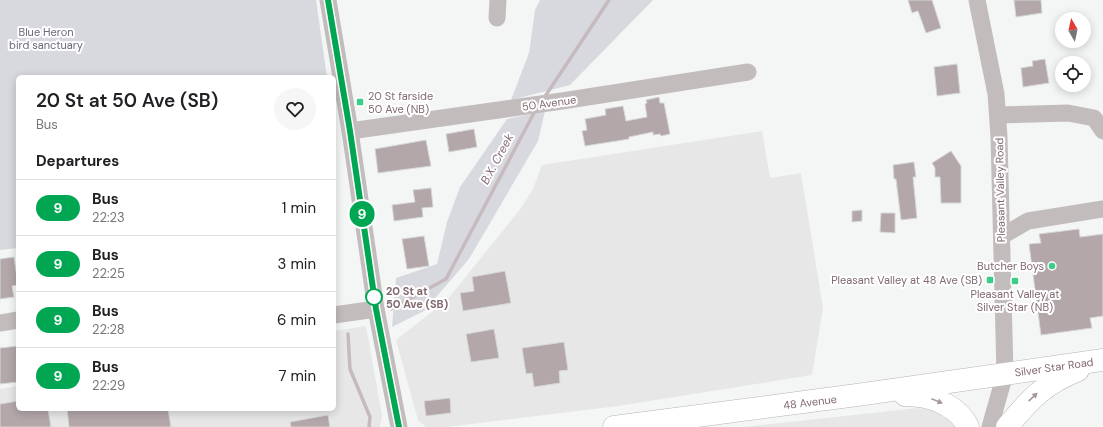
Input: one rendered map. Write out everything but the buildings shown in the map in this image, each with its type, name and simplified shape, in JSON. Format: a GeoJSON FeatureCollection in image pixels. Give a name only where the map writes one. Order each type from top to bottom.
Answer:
{"type":"FeatureCollection","features":[{"type":"Feature","properties":{"kind":"main road","name":"Silver Star Road"},"geometry":{"type":"LineString","coordinates":[[1005,374],[1103,360]]}},
{"type":"Feature","properties":{"kind":"main road"},"geometry":{"type":"LineString","coordinates":[[1007,427],[1026,404],[1042,389],[1058,378],[1103,360]]}},
{"type":"Feature","properties":{"kind":"main road","name":"48 Avenue"},"geometry":{"type":"LineString","coordinates":[[614,427],[1005,374]]}},
{"type":"Feature","properties":{"kind":"main road"},"geometry":{"type":"LineString","coordinates":[[858,395],[920,395],[950,407],[964,420],[968,427]]}},
{"type":"Feature","properties":{"kind":"street"},"geometry":{"type":"LineString","coordinates":[[328,0],[350,131],[376,309],[399,427]]}},
{"type":"Feature","properties":{"kind":"street"},"geometry":{"type":"LineString","coordinates":[[497,18],[498,0]]}},
{"type":"Feature","properties":{"kind":"street","name":"Pleasant Valley Road"},"geometry":{"type":"LineString","coordinates":[[977,0],[996,94],[1002,236],[1005,374],[990,427]]}},
{"type":"Feature","properties":{"kind":"street","name":"50 Avenue"},"geometry":{"type":"LineString","coordinates":[[350,131],[550,103],[748,72]]}},
{"type":"Feature","properties":{"kind":"street"},"geometry":{"type":"LineString","coordinates":[[998,115],[1068,113],[1094,118],[1103,132]]}},
{"type":"Feature","properties":{"kind":"street"},"geometry":{"type":"LineString","coordinates":[[1002,236],[1028,221],[1103,209]]}},
{"type":"Feature","properties":{"kind":"street"},"geometry":{"type":"LineString","coordinates":[[336,315],[376,309]]}},
{"type":"Feature","properties":{"kind":"street"},"geometry":{"type":"LineString","coordinates":[[0,323],[16,320]]}},
{"type":"Feature","properties":{"kind":"shaded area"},"geometry":{"type":"Polygon","coordinates":[[[762,131],[770,178],[801,173],[823,308],[812,375],[618,406],[447,427],[426,427],[418,420],[396,340],[447,300],[521,208],[533,189],[542,165],[762,131]]]}},
{"type":"Feature","properties":{"kind":"shaded area"},"geometry":{"type":"Polygon","coordinates":[[[366,326],[382,415],[380,427],[0,427],[0,389],[16,386],[16,411],[336,411],[336,331],[366,326]]]}},
{"type":"Feature","properties":{"kind":"shaded area"},"geometry":{"type":"Polygon","coordinates":[[[918,408],[940,411],[956,427],[744,427],[918,408]]]}},
{"type":"Feature","properties":{"kind":"green space","name":"Blue Heron bird sanctuary"},"geometry":{"type":"Polygon","coordinates":[[[0,0],[316,0],[327,75],[16,75],[16,248],[0,250],[0,0]]]}},
{"type":"Feature","properties":{"kind":"green space"},"geometry":{"type":"Polygon","coordinates":[[[540,0],[653,0],[570,85],[511,100],[529,53],[535,10],[540,0]]]}},
{"type":"Feature","properties":{"kind":"green space"},"geometry":{"type":"Polygon","coordinates":[[[545,111],[538,141],[469,259],[424,311],[392,327],[396,278],[437,264],[447,222],[460,187],[507,119],[545,111]]]}},
{"type":"Feature","properties":{"kind":"waterway","name":"B.X. Creek"},"geometry":{"type":"LineString","coordinates":[[544,98],[609,0]]}},
{"type":"Feature","properties":{"kind":"waterway","name":"B.X. Creek"},"geometry":{"type":"LineString","coordinates":[[391,309],[446,279],[535,111]]}},
{"type":"Feature","properties":{"kind":"waterway","name":"B.X. Creek"},"geometry":{"type":"LineString","coordinates":[[348,334],[350,369],[370,417],[369,427]]}},
{"type":"Feature","properties":{"kind":"bus line","name":"9"},"geometry":{"type":"LineString","coordinates":[[328,0],[350,131],[376,309],[399,427]]}},
{"type":"Feature","properties":{"kind":"place","name":"20 St farside 50 Ave (NB)"},"geometry":{"type":"Point","coordinates":[360,102]}},
{"type":"Feature","properties":{"kind":"place","name":"Butcher Boys"},"geometry":{"type":"Point","coordinates":[1052,266]}},
{"type":"Feature","properties":{"kind":"place","name":"Pleasant Valley at 48 Ave (SB)"},"geometry":{"type":"Point","coordinates":[990,280]}},
{"type":"Feature","properties":{"kind":"place","name":"Pleasant Valley at Silver Star (NB)"},"geometry":{"type":"Point","coordinates":[1015,281]}},
{"type":"Feature","properties":{"kind":"place","name":"20 St at 50 Ave (SB)"},"geometry":{"type":"Point","coordinates":[374,297]}}]}
